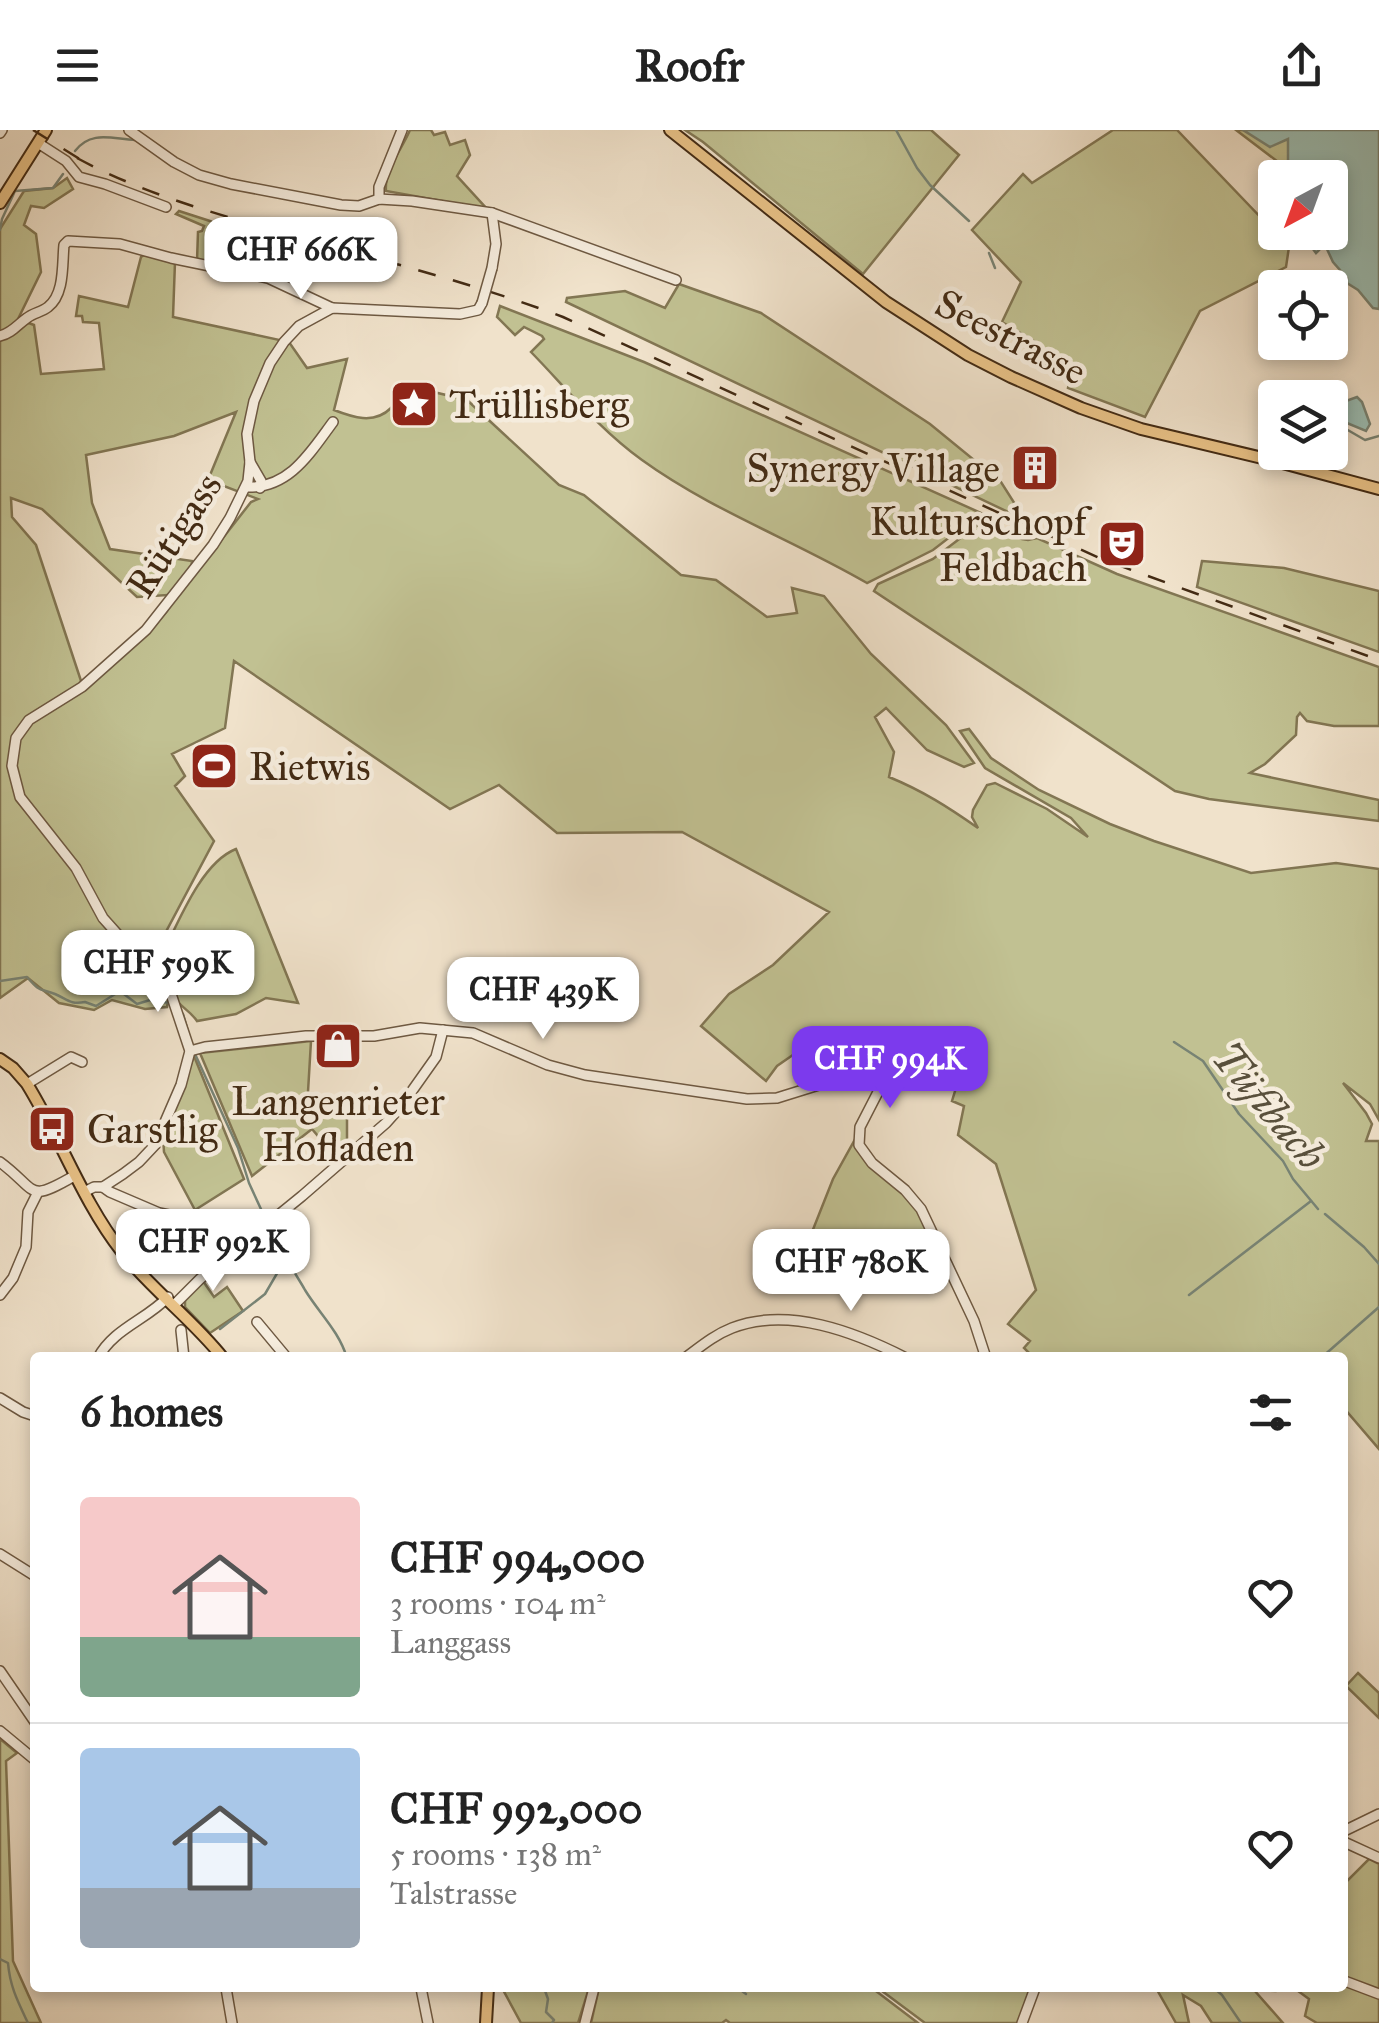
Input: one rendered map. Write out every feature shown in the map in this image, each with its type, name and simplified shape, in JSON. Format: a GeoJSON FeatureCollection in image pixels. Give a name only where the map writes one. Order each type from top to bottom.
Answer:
{"type":"FeatureCollection","features":[{"type":"Feature","properties":{"kind":"main road"},"geometry":{"type":"LineString","coordinates":[[0,203],[46,130]]}},
{"type":"Feature","properties":{"kind":"main road","name":"Seestrasse"},"geometry":{"type":"LineString","coordinates":[[670,130],[886,302],[1011,378],[1141,428],[1379,489]]}},
{"type":"Feature","properties":{"kind":"main road"},"geometry":{"type":"LineString","coordinates":[[0,1060],[27,1084],[74,1176],[123,1252],[218,1352]]}},
{"type":"Feature","properties":{"kind":"main road"},"geometry":{"type":"LineString","coordinates":[[486,2023],[488,1992]]}},
{"type":"Feature","properties":{"kind":"street"},"geometry":{"type":"LineString","coordinates":[[379,199],[379,187],[402,130]]}},
{"type":"Feature","properties":{"kind":"street"},"geometry":{"type":"LineString","coordinates":[[136,136],[189,170],[220,181],[341,205],[360,206],[379,199],[492,213],[676,280]]}},
{"type":"Feature","properties":{"kind":"street"},"geometry":{"type":"LineString","coordinates":[[38,143],[68,162],[79,177],[166,208]]}},
{"type":"Feature","properties":{"kind":"street","name":"Rütigass"},"geometry":{"type":"LineString","coordinates":[[190,1051],[171,994],[151,963],[109,925],[72,862],[23,802],[14,780],[14,745],[29,720],[82,687],[150,626],[213,545],[246,487],[250,462],[248,424],[254,401],[264,374],[291,334],[332,308],[460,314],[478,310],[496,244],[492,213]]}},
{"type":"Feature","properties":{"kind":"street"},"geometry":{"type":"LineString","coordinates":[[0,336],[53,302],[60,288],[64,244],[69,240],[120,244],[268,278],[332,308]]}},
{"type":"Feature","properties":{"kind":"street"},"geometry":{"type":"LineString","coordinates":[[310,299],[314,316]]}},
{"type":"Feature","properties":{"kind":"street"},"geometry":{"type":"LineString","coordinates":[[246,487],[260,488],[294,472],[332,422]]}},
{"type":"Feature","properties":{"kind":"street"},"geometry":{"type":"LineString","coordinates":[[250,462],[262,480],[260,488]]}},
{"type":"Feature","properties":{"kind":"street"},"geometry":{"type":"LineString","coordinates":[[84,1192],[103,1187],[140,1162],[154,1145],[181,1085],[190,1051],[205,1047],[306,1036],[374,1036],[414,1028],[473,1033],[571,1072],[747,1099],[777,1098],[849,1077],[868,1078],[878,1086],[878,1094],[858,1134],[859,1145],[867,1158],[906,1190],[920,1208],[974,1321],[984,1352]]}},
{"type":"Feature","properties":{"kind":"street"},"geometry":{"type":"LineString","coordinates":[[103,1352],[114,1337],[171,1301],[226,1259],[372,1137],[397,1111],[438,1053],[443,1030]]}},
{"type":"Feature","properties":{"kind":"street"},"geometry":{"type":"LineString","coordinates":[[27,1084],[71,1056],[82,1062]]}},
{"type":"Feature","properties":{"kind":"street"},"geometry":{"type":"LineString","coordinates":[[0,1162],[38,1192],[74,1176]]}},
{"type":"Feature","properties":{"kind":"street"},"geometry":{"type":"LineString","coordinates":[[103,1187],[159,1213],[198,1221],[212,1232],[226,1259]]}},
{"type":"Feature","properties":{"kind":"street"},"geometry":{"type":"LineString","coordinates":[[0,1295],[14,1278],[26,1248],[28,1212],[38,1192]]}},
{"type":"Feature","properties":{"kind":"street"},"geometry":{"type":"LineString","coordinates":[[693,1352],[733,1328],[755,1321],[782,1320],[846,1332],[892,1352]]}},
{"type":"Feature","properties":{"kind":"street"},"geometry":{"type":"LineString","coordinates":[[258,1322],[282,1352]]}},
{"type":"Feature","properties":{"kind":"street"},"geometry":{"type":"LineString","coordinates":[[181,1330],[183,1352]]}},
{"type":"Feature","properties":{"kind":"street"},"geometry":{"type":"LineString","coordinates":[[0,1398],[30,1414]]}},
{"type":"Feature","properties":{"kind":"street"},"geometry":{"type":"LineString","coordinates":[[0,1554],[30,1573]]}},
{"type":"Feature","properties":{"kind":"street"},"geometry":{"type":"LineString","coordinates":[[0,1672],[30,1715]]}},
{"type":"Feature","properties":{"kind":"street"},"geometry":{"type":"LineString","coordinates":[[0,1731],[30,1756]]}},
{"type":"Feature","properties":{"kind":"street"},"geometry":{"type":"LineString","coordinates":[[1348,1829],[1379,1814]]}},
{"type":"Feature","properties":{"kind":"street"},"geometry":{"type":"LineString","coordinates":[[1348,1844],[1379,1858]]}},
{"type":"Feature","properties":{"kind":"street"},"geometry":{"type":"LineString","coordinates":[[1348,1982],[1379,1994]]}},
{"type":"Feature","properties":{"kind":"street"},"geometry":{"type":"LineString","coordinates":[[227,1992],[232,2023]]}},
{"type":"Feature","properties":{"kind":"street"},"geometry":{"type":"LineString","coordinates":[[422,1992],[428,2023]]}},
{"type":"Feature","properties":{"kind":"street"},"geometry":{"type":"LineString","coordinates":[[586,2023],[593,1992]]}},
{"type":"Feature","properties":{"kind":"street"},"geometry":{"type":"LineString","coordinates":[[1022,2023],[1033,1992]]}},
{"type":"Feature","properties":{"kind":"green space"},"geometry":{"type":"Polygon","coordinates":[[[410,130],[431,130],[434,135],[445,132],[450,145],[465,140],[470,155],[457,176],[487,209],[386,191],[391,167],[410,130]]]}},
{"type":"Feature","properties":{"kind":"green space"},"geometry":{"type":"Polygon","coordinates":[[[685,130],[931,130],[959,155],[863,274],[685,130]]]}},
{"type":"Feature","properties":{"kind":"green space"},"geometry":{"type":"Polygon","coordinates":[[[1113,130],[1177,130],[1258,215],[1258,250],[1289,250],[1286,267],[1258,270],[1258,281],[1200,311],[1145,417],[1068,388],[1070,376],[1033,359],[1042,346],[1002,322],[1021,282],[972,230],[1023,174],[1032,183],[1113,130]]]}},
{"type":"Feature","properties":{"kind":"green space"},"geometry":{"type":"Polygon","coordinates":[[[1236,130],[1288,137],[1303,160],[1276,160],[1236,130]]]}},
{"type":"Feature","properties":{"kind":"green space"},"geometry":{"type":"Polygon","coordinates":[[[67,178],[73,189],[44,208],[31,206],[24,225],[36,234],[41,272],[18,319],[34,325],[41,374],[104,369],[99,323],[83,322],[82,316],[76,316],[79,296],[128,307],[141,257],[175,262],[173,317],[289,342],[307,368],[347,359],[334,410],[355,417],[377,416],[391,408],[404,385],[467,400],[559,485],[584,495],[681,575],[716,580],[767,617],[797,613],[792,588],[824,596],[871,654],[946,725],[974,763],[964,767],[927,750],[886,708],[875,717],[894,752],[889,777],[978,828],[973,810],[987,785],[995,783],[1047,809],[1088,837],[1071,818],[985,768],[960,731],[969,729],[991,758],[1039,790],[1154,841],[1251,873],[1336,863],[1379,869],[1379,1120],[1370,1104],[1343,1083],[1372,1124],[1366,1141],[1379,1141],[1379,1449],[1348,1413],[1348,1352],[1028,1352],[1024,1348],[1030,1341],[1008,1324],[1036,1290],[996,1164],[958,1135],[964,1106],[952,1101],[963,1065],[916,1045],[878,1086],[858,1077],[818,1084],[800,1050],[777,1066],[766,1081],[701,1026],[729,994],[773,965],[829,912],[682,832],[557,833],[499,785],[450,809],[234,661],[225,728],[172,754],[185,776],[175,786],[214,841],[152,958],[115,930],[78,867],[24,798],[17,801],[63,854],[116,938],[152,966],[169,996],[167,1007],[145,1009],[112,1000],[94,1010],[59,1003],[28,978],[0,998],[0,229],[24,191],[53,188],[67,178]],[[236,412],[174,436],[86,455],[92,503],[110,549],[192,561],[190,580],[251,502],[258,499],[208,480],[236,412]],[[11,498],[12,517],[36,545],[84,690],[152,629],[167,611],[167,595],[137,597],[42,509],[11,498]]]}},
{"type":"Feature","properties":{"kind":"green space"},"geometry":{"type":"Polygon","coordinates":[[[179,211],[275,242],[278,239],[327,251],[330,260],[278,251],[270,276],[197,261],[198,232],[204,226],[176,214],[179,211]]]}},
{"type":"Feature","properties":{"kind":"green space"},"geometry":{"type":"Polygon","coordinates":[[[679,284],[761,313],[930,424],[1001,482],[1025,520],[566,302],[567,298],[625,291],[665,308],[679,284]]]}},
{"type":"Feature","properties":{"kind":"green space"},"geometry":{"type":"Polygon","coordinates":[[[500,306],[644,362],[981,513],[933,550],[867,583],[724,510],[642,460],[598,422],[531,352],[544,339],[542,336],[524,327],[515,335],[497,317],[500,306]]]}},
{"type":"Feature","properties":{"kind":"green space"},"geometry":{"type":"Polygon","coordinates":[[[988,523],[1022,539],[1037,538],[1117,574],[1379,667],[1379,726],[1334,726],[1307,721],[1300,713],[1296,735],[1250,773],[1379,800],[1379,821],[1175,791],[874,591],[878,584],[933,559],[979,524],[988,523]]]}},
{"type":"Feature","properties":{"kind":"green space"},"geometry":{"type":"Polygon","coordinates":[[[1202,561],[1284,568],[1379,591],[1379,652],[1197,587],[1202,561]]]}},
{"type":"Feature","properties":{"kind":"green space"},"geometry":{"type":"Polygon","coordinates":[[[236,849],[298,1003],[266,998],[236,1014],[197,1021],[176,999],[159,961],[201,881],[223,856],[236,849]]]}},
{"type":"Feature","properties":{"kind":"green space"},"geometry":{"type":"Polygon","coordinates":[[[311,1041],[307,1109],[347,1114],[347,1152],[339,1161],[312,1129],[252,1176],[200,1053],[311,1041]]]}},
{"type":"Feature","properties":{"kind":"green space"},"geometry":{"type":"Polygon","coordinates":[[[194,1056],[244,1179],[195,1210],[164,1152],[163,1137],[194,1056]]]}},
{"type":"Feature","properties":{"kind":"green space"},"geometry":{"type":"Polygon","coordinates":[[[858,1134],[859,1145],[916,1202],[944,1260],[921,1289],[884,1259],[858,1249],[849,1279],[840,1277],[838,1282],[795,1275],[833,1179],[858,1134]]]}},
{"type":"Feature","properties":{"kind":"green space"},"geometry":{"type":"Polygon","coordinates":[[[203,1281],[214,1297],[227,1287],[243,1311],[210,1333],[185,1307],[185,1299],[203,1281]]]}},
{"type":"Feature","properties":{"kind":"green space"},"geometry":{"type":"Polygon","coordinates":[[[1358,1673],[1379,1693],[1379,1718],[1348,1688],[1358,1673]]]}},
{"type":"Feature","properties":{"kind":"green space"},"geometry":{"type":"Polygon","coordinates":[[[0,1739],[17,1753],[6,1761],[13,1961],[41,2023],[0,2023],[0,1739]]]}},
{"type":"Feature","properties":{"kind":"green space"},"geometry":{"type":"Polygon","coordinates":[[[1369,1859],[1379,1864],[1379,1991],[1348,1979],[1348,1880],[1369,1859]]]}},
{"type":"Feature","properties":{"kind":"green space"},"geometry":{"type":"Polygon","coordinates":[[[1348,1985],[1379,1998],[1379,2023],[1317,2023],[1305,2016],[1309,1999],[1299,1992],[1348,1992],[1348,1985]]]}},
{"type":"Feature","properties":{"kind":"green space"},"geometry":{"type":"Polygon","coordinates":[[[504,1992],[588,1992],[578,2023],[521,2023],[504,1992]]]}},
{"type":"Feature","properties":{"kind":"green space"},"geometry":{"type":"Polygon","coordinates":[[[598,1992],[877,1992],[918,2023],[726,2020],[591,2023],[598,1992]]]}},
{"type":"Feature","properties":{"kind":"green space"},"geometry":{"type":"Polygon","coordinates":[[[883,1992],[1029,1992],[1019,2023],[925,2023],[883,1992]]]}},
{"type":"Feature","properties":{"kind":"green space"},"geometry":{"type":"Polygon","coordinates":[[[1158,1992],[1256,1992],[1283,2023],[1212,2023],[1201,2006],[1183,1995],[1189,2023],[1176,2023],[1158,1992]]]}},
{"type":"Feature","properties":{"kind":"water"},"geometry":{"type":"Polygon","coordinates":[[[1243,130],[1379,130],[1379,309],[1373,308],[1348,284],[1348,270],[1340,270],[1327,250],[1348,250],[1348,160],[1288,160],[1288,139],[1270,147],[1243,130]]]}},
{"type":"Feature","properties":{"kind":"water"},"geometry":{"type":"Polygon","coordinates":[[[1357,397],[1362,402],[1370,424],[1366,431],[1348,423],[1348,400],[1357,397]]]}},
{"type":"Feature","properties":{"kind":"waterway"},"geometry":{"type":"LineString","coordinates":[[896,130],[930,185],[969,221]]}},
{"type":"Feature","properties":{"kind":"waterway"},"geometry":{"type":"LineString","coordinates":[[75,151],[95,138],[135,140]]}},
{"type":"Feature","properties":{"kind":"waterway"},"geometry":{"type":"LineString","coordinates":[[0,230],[15,191],[53,188],[63,174]]}},
{"type":"Feature","properties":{"kind":"waterway"},"geometry":{"type":"LineString","coordinates":[[989,253],[995,268]]}},
{"type":"Feature","properties":{"kind":"waterway"},"geometry":{"type":"LineString","coordinates":[[1348,430],[1365,440],[1379,436]]}},
{"type":"Feature","properties":{"kind":"waterway"},"geometry":{"type":"LineString","coordinates":[[0,981],[27,977],[40,989],[72,1002],[96,1006],[120,991],[137,1004],[150,1000],[170,1003]]}},
{"type":"Feature","properties":{"kind":"waterway"},"geometry":{"type":"LineString","coordinates":[[183,1014],[189,1035]]}},
{"type":"Feature","properties":{"kind":"waterway","name":"Tüfibach"},"geometry":{"type":"LineString","coordinates":[[1174,1042],[1203,1061],[1239,1114],[1283,1161],[1318,1209]]}},
{"type":"Feature","properties":{"kind":"waterway"},"geometry":{"type":"LineString","coordinates":[[195,1054],[266,1220]]}},
{"type":"Feature","properties":{"kind":"waterway"},"geometry":{"type":"LineString","coordinates":[[1189,1295],[1311,1201]]}},
{"type":"Feature","properties":{"kind":"waterway","name":"Tüfibach"},"geometry":{"type":"LineString","coordinates":[[1325,1214],[1379,1264]]}},
{"type":"Feature","properties":{"kind":"waterway"},"geometry":{"type":"LineString","coordinates":[[270,1228],[344,1352]]}},
{"type":"Feature","properties":{"kind":"waterway"},"geometry":{"type":"LineString","coordinates":[[220,1329],[265,1294],[286,1258]]}},
{"type":"Feature","properties":{"kind":"waterway"},"geometry":{"type":"LineString","coordinates":[[1328,1352],[1379,1307]]}},
{"type":"Feature","properties":{"kind":"waterway"},"geometry":{"type":"LineString","coordinates":[[0,1959],[8,1963],[28,2023]]}},
{"type":"Feature","properties":{"kind":"waterway"},"geometry":{"type":"LineString","coordinates":[[545,1992],[546,2012],[554,2020],[552,2023]]}},
{"type":"Feature","properties":{"kind":"waterway"},"geometry":{"type":"LineString","coordinates":[[1219,1992],[1241,2023]]}},
{"type":"Feature","properties":{"kind":"railway"},"geometry":{"type":"LineString","coordinates":[[33,130],[86,163]]}},
{"type":"Feature","properties":{"kind":"railway"},"geometry":{"type":"LineString","coordinates":[[77,158],[200,209],[457,282],[563,317],[1104,560],[1379,660]]}},
{"type":"Feature","properties":{"kind":"place","name":"Trüllisberg"},"geometry":{"type":"Point","coordinates":[414,404]}},
{"type":"Feature","properties":{"kind":"place","name":"Synergy Village"},"geometry":{"type":"Point","coordinates":[1035,468]}},
{"type":"Feature","properties":{"kind":"place","name":"Kulturschopf Feldbach"},"geometry":{"type":"Point","coordinates":[1122,544]}},
{"type":"Feature","properties":{"kind":"place","name":"Rietwis"},"geometry":{"type":"Point","coordinates":[214,766]}},
{"type":"Feature","properties":{"kind":"place","name":"Langenrieter Hofladen"},"geometry":{"type":"Point","coordinates":[338,1046]}},
{"type":"Feature","properties":{"kind":"place","name":"Garstlig"},"geometry":{"type":"Point","coordinates":[52,1129]}}]}
